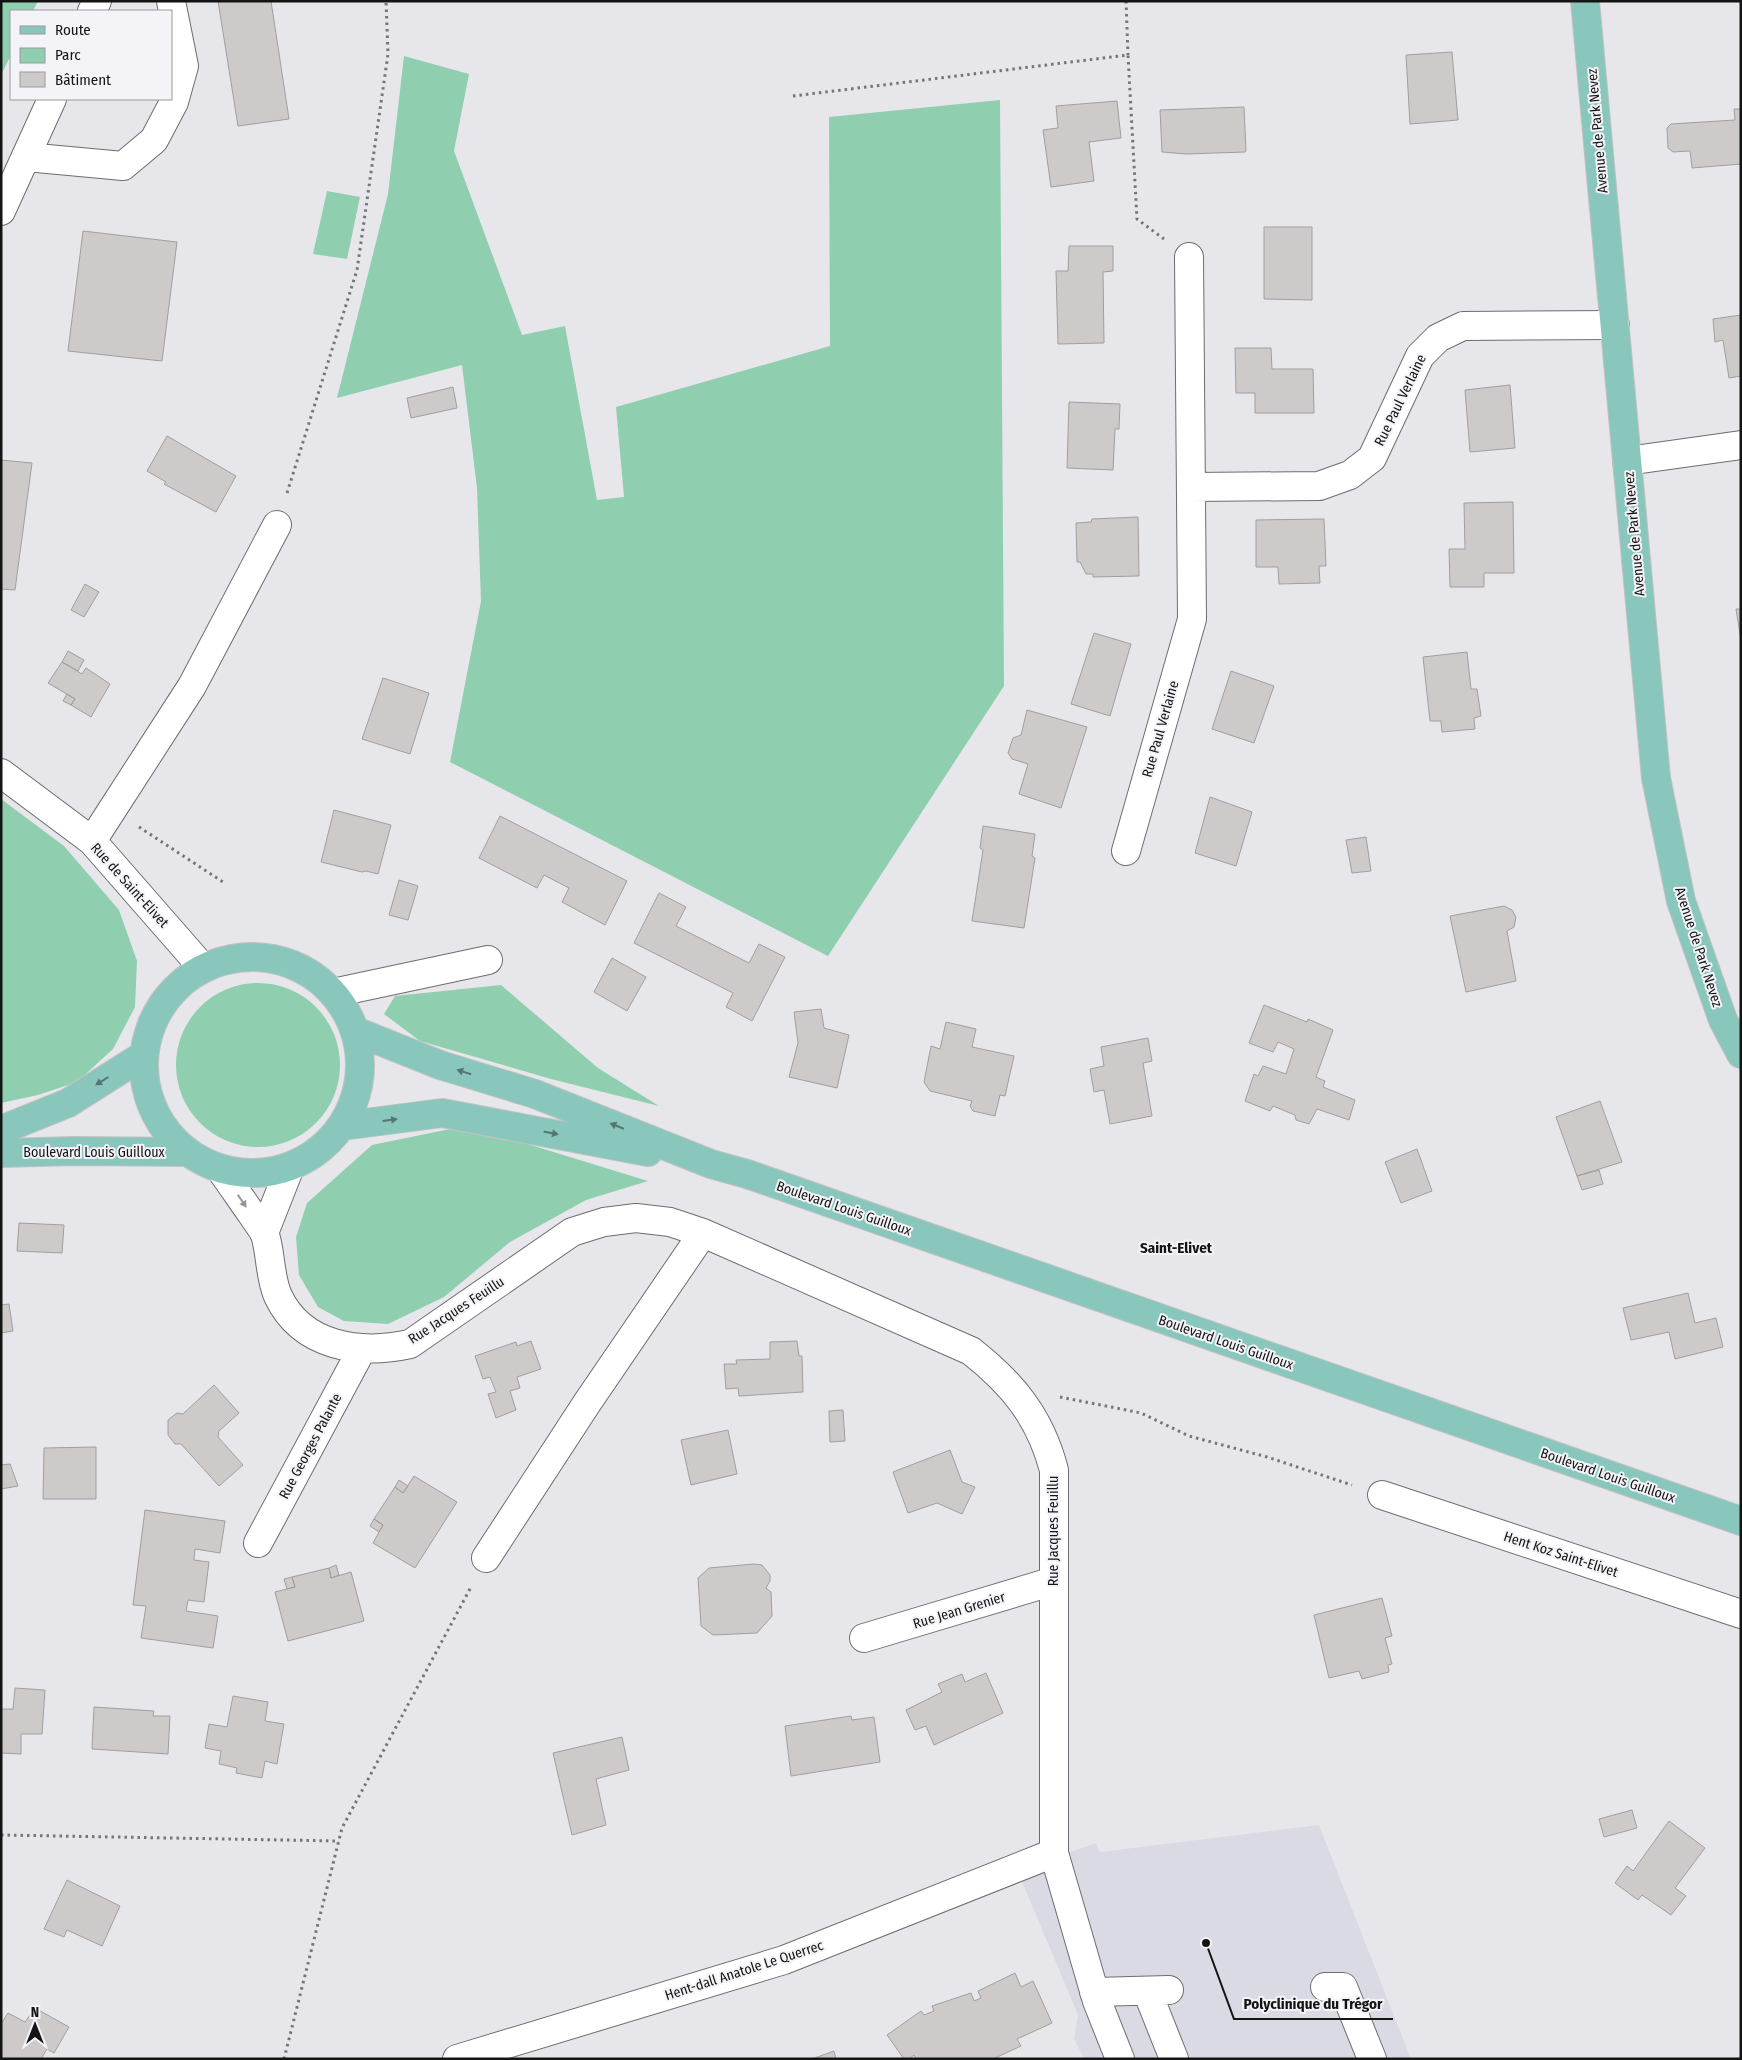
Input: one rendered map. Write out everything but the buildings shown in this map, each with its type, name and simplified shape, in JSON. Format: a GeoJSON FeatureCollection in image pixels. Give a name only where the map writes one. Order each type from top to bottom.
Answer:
{"type":"FeatureCollection","features":[{"type":"Feature","properties":{"kind":"main road","name":"Avenue de Park Nevez"},"geometry":{"type":"LineString","coordinates":[[1585,1],[1656,778],[1682,901],[1723,1020],[1741,1054]]}},
{"type":"Feature","properties":{"kind":"main road"},"geometry":{"type":"LineString","coordinates":[[238,958],[273,959],[306,971],[334,993],[346,1011],[355,1031],[361,1063],[356,1097],[342,1126],[319,1151],[290,1167],[258,1173],[220,1169],[187,1152],[162,1126],[146,1092],[144,1055],[153,1020],[174,990],[203,968],[238,958]]}},
{"type":"Feature","properties":{"kind":"main road","name":"Boulevard Louis Guilloux"},"geometry":{"type":"LineString","coordinates":[[355,1031],[440,1065],[535,1094],[711,1164],[766,1180],[1741,1522]]}},
{"type":"Feature","properties":{"kind":"main road"},"geometry":{"type":"LineString","coordinates":[[1,1130],[68,1103],[144,1055]]}},
{"type":"Feature","properties":{"kind":"main road","name":"Boulevard Louis Guilloux"},"geometry":{"type":"LineString","coordinates":[[342,1126],[442,1113],[711,1164]]}},
{"type":"Feature","properties":{"kind":"main road","name":"Boulevard Louis Guilloux"},"geometry":{"type":"LineString","coordinates":[[1,1153],[74,1151],[187,1152]]}},
{"type":"Feature","properties":{"kind":"street"},"geometry":{"type":"LineString","coordinates":[[26,157],[122,166],[154,140],[174,102],[184,66],[172,10]]}},
{"type":"Feature","properties":{"kind":"street"},"geometry":{"type":"LineString","coordinates":[[1,211],[52,100]]}},
{"type":"Feature","properties":{"kind":"street","name":"Rue Paul Verlaine"},"geometry":{"type":"LineString","coordinates":[[1126,852],[1192,619],[1188,257]]}},
{"type":"Feature","properties":{"kind":"street","name":"Rue Paul Verlaine"},"geometry":{"type":"LineString","coordinates":[[1190,487],[1319,486],[1350,475],[1372,458],[1420,356],[1438,338],[1463,326],[1615,325]]}},
{"type":"Feature","properties":{"kind":"street"},"geometry":{"type":"LineString","coordinates":[[1628,461],[1741,445]]}},
{"type":"Feature","properties":{"kind":"street"},"geometry":{"type":"LineString","coordinates":[[92,841],[192,686],[277,525]]}},
{"type":"Feature","properties":{"kind":"street","name":"Rue de Saint-Elivet"},"geometry":{"type":"LineString","coordinates":[[1,773],[92,841],[203,968]]}},
{"type":"Feature","properties":{"kind":"street"},"geometry":{"type":"LineString","coordinates":[[334,993],[488,960]]}},
{"type":"Feature","properties":{"kind":"street"},"geometry":{"type":"LineString","coordinates":[[264,1233],[290,1167]]}},
{"type":"Feature","properties":{"kind":"street","name":"Rue Jacques Feuillu"},"geometry":{"type":"LineString","coordinates":[[220,1169],[264,1233],[272,1275],[278,1295],[288,1313],[303,1328],[321,1339],[340,1345],[362,1349],[386,1349],[410,1344],[572,1232],[604,1222],[636,1218],[670,1222],[703,1233],[971,1351],[1002,1377],[1015,1391],[1044,1436],[1054,1470],[1054,1853],[1094,1992],[1120,2059]]}},
{"type":"Feature","properties":{"kind":"street"},"geometry":{"type":"LineString","coordinates":[[486,1558],[703,1233]]}},
{"type":"Feature","properties":{"kind":"street","name":"Rue Georges Palante"},"geometry":{"type":"LineString","coordinates":[[258,1542],[362,1349]]}},
{"type":"Feature","properties":{"kind":"street","name":"Hent Koz Saint-Elivet"},"geometry":{"type":"LineString","coordinates":[[1382,1495],[1741,1614]]}},
{"type":"Feature","properties":{"kind":"street","name":"Rue Jean Grenier"},"geometry":{"type":"LineString","coordinates":[[864,1638],[1054,1581]]}},
{"type":"Feature","properties":{"kind":"street","name":"Hent-dall Anatole Le Querrec"},"geometry":{"type":"LineString","coordinates":[[458,2059],[784,1960],[1054,1853]]}},
{"type":"Feature","properties":{"kind":"street"},"geometry":{"type":"LineString","coordinates":[[1325,1987],[1343,1987],[1372,2059]]}},
{"type":"Feature","properties":{"kind":"street"},"geometry":{"type":"LineString","coordinates":[[1094,1992],[1158,1991],[1174,2059]]}},
{"type":"Feature","properties":{"kind":"path"},"geometry":{"type":"LineString","coordinates":[[277,525],[357,270],[388,54],[386,1]]}},
{"type":"Feature","properties":{"kind":"path"},"geometry":{"type":"LineString","coordinates":[[1126,1],[1136,219],[1188,257]]}},
{"type":"Feature","properties":{"kind":"path"},"geometry":{"type":"LineString","coordinates":[[793,96],[1128,55]]}},
{"type":"Feature","properties":{"kind":"path"},"geometry":{"type":"LineString","coordinates":[[112,809],[222,882]]}},
{"type":"Feature","properties":{"kind":"path"},"geometry":{"type":"LineString","coordinates":[[1015,1391],[1088,1401],[1141,1413],[1189,1436],[1267,1456],[1382,1495]]}},
{"type":"Feature","properties":{"kind":"path"},"geometry":{"type":"LineString","coordinates":[[284,2059],[342,1828],[486,1558]]}},
{"type":"Feature","properties":{"kind":"path"},"geometry":{"type":"LineString","coordinates":[[1,1835],[339,1841]]}},
{"type":"Feature","properties":{"kind":"shaded area"},"geometry":{"type":"Polygon","coordinates":[[[1319,1825],[1411,2059],[1084,2059],[1074,2039],[1078,2015],[1017,1870],[1096,1843],[1100,1852],[1319,1825]]]}},
{"type":"Feature","properties":{"kind":"green space"},"geometry":{"type":"Polygon","coordinates":[[[1,1],[38,1],[34,10],[10,10],[10,57],[1,75],[1,1]]]}},
{"type":"Feature","properties":{"kind":"green space"},"geometry":{"type":"Polygon","coordinates":[[[404,56],[469,74],[454,151],[522,335],[565,326],[597,500],[624,497],[616,407],[830,346],[829,117],[1000,100],[1004,686],[828,956],[450,762],[481,601],[477,488],[462,365],[337,398],[388,194],[404,56]]]}},
{"type":"Feature","properties":{"kind":"green space"},"geometry":{"type":"Polygon","coordinates":[[[327,191],[360,197],[347,259],[313,254],[327,191]]]}},
{"type":"Feature","properties":{"kind":"green space"},"geometry":{"type":"Polygon","coordinates":[[[1,799],[64,846],[119,910],[137,961],[135,1007],[113,1049],[77,1082],[38,1095],[1,1103],[1,799]]]}},
{"type":"Feature","properties":{"kind":"green space"},"geometry":{"type":"Polygon","coordinates":[[[266,983],[282,986],[297,992],[322,1013],[331,1026],[337,1041],[340,1065],[339,1081],[331,1104],[310,1129],[297,1138],[282,1144],[250,1147],[234,1144],[219,1138],[194,1117],[185,1104],[179,1089],[176,1057],[179,1041],[185,1026],[206,1001],[219,992],[234,986],[266,983]]]}},
{"type":"Feature","properties":{"kind":"green space"},"geometry":{"type":"Polygon","coordinates":[[[501,985],[598,1068],[659,1106],[551,1079],[420,1041],[384,1014],[395,996],[501,985]]]}},
{"type":"Feature","properties":{"kind":"green space"},"geometry":{"type":"Polygon","coordinates":[[[450,1129],[508,1138],[648,1181],[586,1200],[510,1242],[444,1297],[388,1324],[344,1321],[318,1307],[299,1275],[296,1237],[307,1203],[372,1145],[450,1129]]]}},
{"type":"Feature","properties":{"kind":"place","name":"Polyclinique du Trégor"},"geometry":{"type":"Point","coordinates":[1206,1943]}},
{"type":"Feature","properties":{"kind":"district","name":"Saint-Elivet"},"geometry":{"type":"Point","coordinates":[1176,1248]}}]}
